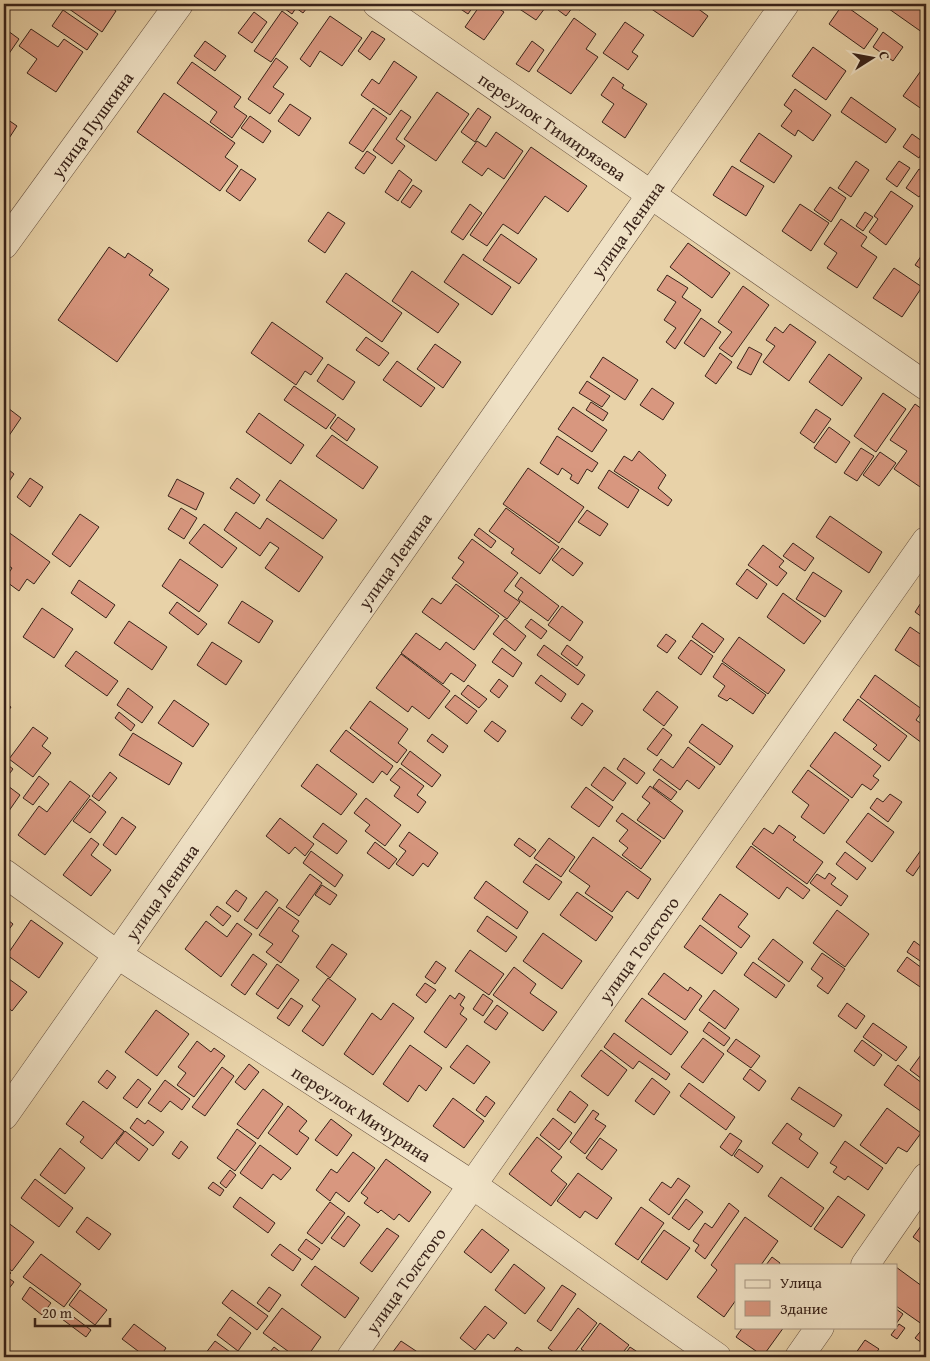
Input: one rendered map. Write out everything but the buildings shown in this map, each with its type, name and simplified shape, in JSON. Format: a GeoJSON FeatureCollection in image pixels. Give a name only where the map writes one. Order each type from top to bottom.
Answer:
{"type":"FeatureCollection","features":[{"type":"Feature","properties":{"kind":"street","name":"улица Пушкина"},"geometry":{"type":"LineString","coordinates":[[4,245],[178,4]]}},
{"type":"Feature","properties":{"kind":"street","name":"переулок Тимирязева"},"geometry":{"type":"LineString","coordinates":[[377,4],[926,386]]}},
{"type":"Feature","properties":{"kind":"street","name":"улица Ленина"},"geometry":{"type":"LineString","coordinates":[[4,1116],[785,4]]}},
{"type":"Feature","properties":{"kind":"street","name":"улица Толстого"},"geometry":{"type":"LineString","coordinates":[[351,1357],[474,1186],[926,541]]}},
{"type":"Feature","properties":{"kind":"street","name":"переулок Мичурина"},"geometry":{"type":"LineString","coordinates":[[4,873],[118,955],[474,1186],[717,1357]]}},
{"type":"Feature","properties":{"kind":"street"},"geometry":{"type":"LineString","coordinates":[[865,1264],[926,1178]]}},
{"type":"Feature","properties":{"kind":"street"},"geometry":{"type":"LineString","coordinates":[[799,1357],[819,1328]]}}]}
